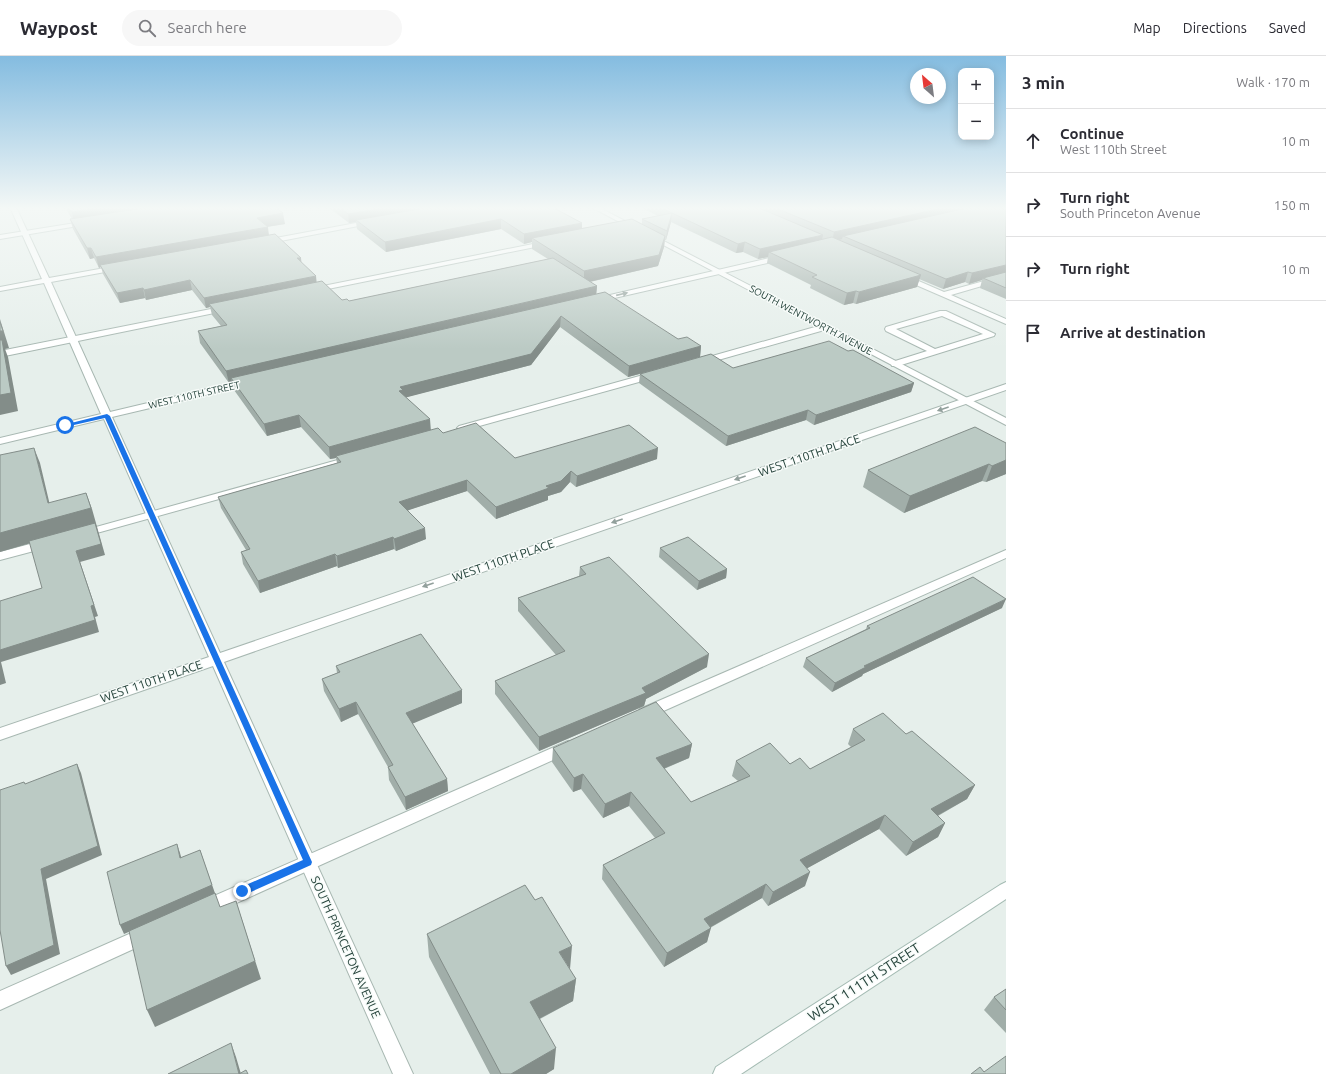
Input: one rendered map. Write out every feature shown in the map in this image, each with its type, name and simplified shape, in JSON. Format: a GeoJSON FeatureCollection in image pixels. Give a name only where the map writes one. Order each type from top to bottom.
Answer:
{"type":"FeatureCollection","features":[{"type":"Feature","properties":{"kind":"street","name":"SOUTH PRINCETON AVENUE"},"geometry":{"type":"LineString","coordinates":[[35,255],[403,1074]]}},
{"type":"Feature","properties":{"kind":"street"},"geometry":{"type":"LineString","coordinates":[[302,293],[488,255]]}},
{"type":"Feature","properties":{"kind":"street","name":"SOUTH WENTWORTH AVENUE"},"geometry":{"type":"LineString","coordinates":[[685,255],[1006,422]]}},
{"type":"Feature","properties":{"kind":"street"},"geometry":{"type":"LineString","coordinates":[[592,302],[791,255]]}},
{"type":"Feature","properties":{"kind":"street"},"geometry":{"type":"LineString","coordinates":[[0,289],[126,266]]}},
{"type":"Feature","properties":{"kind":"street"},"geometry":{"type":"LineString","coordinates":[[895,274],[1006,322]]}},
{"type":"Feature","properties":{"kind":"street"},"geometry":{"type":"LineString","coordinates":[[943,295],[1006,277]]}},
{"type":"Feature","properties":{"kind":"street"},"geometry":{"type":"LineString","coordinates":[[0,354],[232,307]]}},
{"type":"Feature","properties":{"kind":"street"},"geometry":{"type":"LineString","coordinates":[[895,364],[935,352],[991,334],[943,313],[889,329],[935,352]]}},
{"type":"Feature","properties":{"kind":"street"},"geometry":{"type":"LineString","coordinates":[[690,365],[825,327]]}},
{"type":"Feature","properties":{"kind":"street"},"geometry":{"type":"LineString","coordinates":[[454,430],[667,371]]}},
{"type":"Feature","properties":{"kind":"street","name":"WEST 110TH STREET"},"geometry":{"type":"LineString","coordinates":[[0,441],[261,380]]}},
{"type":"Feature","properties":{"kind":"street","name":"WEST 110TH PLACE"},"geometry":{"type":"LineString","coordinates":[[0,734],[216,658],[1006,387]]}},
{"type":"Feature","properties":{"kind":"street"},"geometry":{"type":"LineString","coordinates":[[75,536],[362,456]]}},
{"type":"Feature","properties":{"kind":"street"},"geometry":{"type":"LineString","coordinates":[[0,556],[52,542]]}},
{"type":"Feature","properties":{"kind":"street"},"geometry":{"type":"LineString","coordinates":[[634,718],[1006,554]]}},
{"type":"Feature","properties":{"kind":"street"},"geometry":{"type":"LineString","coordinates":[[192,914],[583,740]]}},
{"type":"Feature","properties":{"kind":"street","name":"WEST 111TH STREET"},"geometry":{"type":"LineString","coordinates":[[723,1074],[1006,890]]}},
{"type":"Feature","properties":{"kind":"street"},"geometry":{"type":"LineString","coordinates":[[0,1001],[157,930]]}},
{"type":"Feature","properties":{"kind":"building"},"geometry":{"type":"Polygon","coordinates":[[[95,255],[110,255],[96,257],[95,255]]]}},
{"type":"Feature","properties":{"kind":"building"},"geometry":{"type":"Polygon","coordinates":[[[159,255],[297,255],[301,258],[297,258],[316,276],[204,298],[190,280],[144,290],[143,288],[117,293],[100,265],[159,255]]]}},
{"type":"Feature","properties":{"kind":"building"},"geometry":{"type":"Polygon","coordinates":[[[558,255],[659,255],[659,255],[584,271],[558,255]]]}},
{"type":"Feature","properties":{"kind":"building"},"geometry":{"type":"Polygon","coordinates":[[[774,255],[873,255],[921,275],[859,292],[856,291],[847,293],[812,277],[817,275],[774,255]]]}},
{"type":"Feature","properties":{"kind":"building"},"geometry":{"type":"Polygon","coordinates":[[[887,255],[1006,255],[1006,265],[972,273],[968,272],[946,279],[887,255]]]}},
{"type":"Feature","properties":{"kind":"building"},"geometry":{"type":"Polygon","coordinates":[[[553,258],[597,286],[226,371],[198,331],[227,325],[209,304],[322,281],[342,300],[347,299],[349,301],[553,258]]]}},
{"type":"Feature","properties":{"kind":"building"},"geometry":{"type":"Polygon","coordinates":[[[1006,272],[1006,288],[983,278],[1006,272]]]}},
{"type":"Feature","properties":{"kind":"building"},"geometry":{"type":"Polygon","coordinates":[[[605,292],[678,339],[687,337],[701,346],[629,366],[561,316],[531,354],[400,387],[403,390],[399,391],[430,419],[329,447],[299,415],[264,424],[231,378],[605,292]]]}},
{"type":"Feature","properties":{"kind":"building"},"geometry":{"type":"Polygon","coordinates":[[[0,322],[3,331],[0,331],[0,322]]]}},
{"type":"Feature","properties":{"kind":"building"},"geometry":{"type":"Polygon","coordinates":[[[0,340],[2,340],[11,393],[0,395],[0,340]]]}},
{"type":"Feature","properties":{"kind":"building"},"geometry":{"type":"Polygon","coordinates":[[[829,341],[848,351],[853,350],[914,383],[816,415],[808,410],[728,436],[640,374],[711,354],[733,368],[829,341]]]}},
{"type":"Feature","properties":{"kind":"building"},"geometry":{"type":"Polygon","coordinates":[[[476,423],[515,458],[629,425],[658,448],[577,476],[571,471],[561,481],[546,486],[549,488],[496,507],[467,480],[399,502],[425,528],[337,556],[335,554],[258,581],[241,552],[250,549],[218,497],[341,462],[336,456],[438,428],[443,433],[476,423]]]}},
{"type":"Feature","properties":{"kind":"building"},"geometry":{"type":"Polygon","coordinates":[[[975,427],[1006,443],[1006,460],[992,466],[989,464],[910,496],[868,470],[975,427]]]}},
{"type":"Feature","properties":{"kind":"building"},"geometry":{"type":"Polygon","coordinates":[[[34,448],[48,503],[86,493],[91,508],[0,533],[0,455],[34,448]]]}},
{"type":"Feature","properties":{"kind":"building"},"geometry":{"type":"Polygon","coordinates":[[[95,523],[101,544],[76,551],[94,605],[91,606],[95,620],[0,650],[0,601],[42,588],[29,541],[95,523]]]}},
{"type":"Feature","properties":{"kind":"building"},"geometry":{"type":"Polygon","coordinates":[[[688,537],[727,569],[699,581],[660,548],[688,537]]]}},
{"type":"Feature","properties":{"kind":"building"},"geometry":{"type":"Polygon","coordinates":[[[609,557],[709,654],[642,688],[646,693],[539,737],[495,681],[565,651],[518,598],[586,574],[580,567],[609,557]]]}},
{"type":"Feature","properties":{"kind":"building"},"geometry":{"type":"Polygon","coordinates":[[[973,577],[1006,599],[864,666],[866,667],[835,683],[806,658],[870,628],[867,626],[973,577]]]}},
{"type":"Feature","properties":{"kind":"building"},"geometry":{"type":"Polygon","coordinates":[[[421,634],[462,690],[406,713],[447,779],[405,797],[388,767],[393,765],[356,702],[339,709],[322,679],[340,672],[336,666],[421,634]]]}},
{"type":"Feature","properties":{"kind":"building"},"geometry":{"type":"Polygon","coordinates":[[[656,702],[692,744],[656,758],[691,802],[750,776],[736,761],[770,743],[790,764],[800,758],[810,769],[865,740],[853,729],[883,713],[906,734],[912,731],[975,785],[931,809],[945,823],[913,842],[885,815],[800,860],[810,872],[773,892],[766,884],[704,919],[711,928],[667,953],[603,865],[665,833],[631,792],[605,804],[583,774],[574,778],[553,748],[656,702]]]}},
{"type":"Feature","properties":{"kind":"building"},"geometry":{"type":"Polygon","coordinates":[[[77,764],[98,846],[41,869],[54,945],[6,966],[0,930],[0,790],[24,782],[25,784],[77,764]]]}},
{"type":"Feature","properties":{"kind":"building"},"geometry":{"type":"Polygon","coordinates":[[[177,844],[180,858],[200,850],[212,885],[120,925],[107,872],[177,844]]]}},
{"type":"Feature","properties":{"kind":"building"},"geometry":{"type":"Polygon","coordinates":[[[525,885],[535,900],[542,897],[572,946],[559,952],[576,979],[530,1002],[556,1048],[511,1074],[501,1074],[427,934],[525,885]]]}},
{"type":"Feature","properties":{"kind":"building"},"geometry":{"type":"Polygon","coordinates":[[[215,893],[220,907],[236,901],[255,961],[147,1010],[129,931],[215,893]]]}},
{"type":"Feature","properties":{"kind":"building"},"geometry":{"type":"Polygon","coordinates":[[[1006,989],[1006,1010],[994,997],[1006,989]]]}},
{"type":"Feature","properties":{"kind":"building"},"geometry":{"type":"Polygon","coordinates":[[[231,1043],[239,1074],[168,1074],[231,1043]]]}},
{"type":"Feature","properties":{"kind":"building"},"geometry":{"type":"Polygon","coordinates":[[[1006,1056],[1006,1074],[971,1074],[980,1067],[984,1072],[1006,1056]]]}},
{"type":"Feature","properties":{"kind":"building"},"geometry":{"type":"Polygon","coordinates":[[[246,1070],[248,1074],[239,1074],[246,1070]]]}},
{"type":"Feature","properties":{"kind":"route"},"geometry":{"type":"LineString","coordinates":[[65,425],[107,416],[308,862],[242,891]]}}]}
